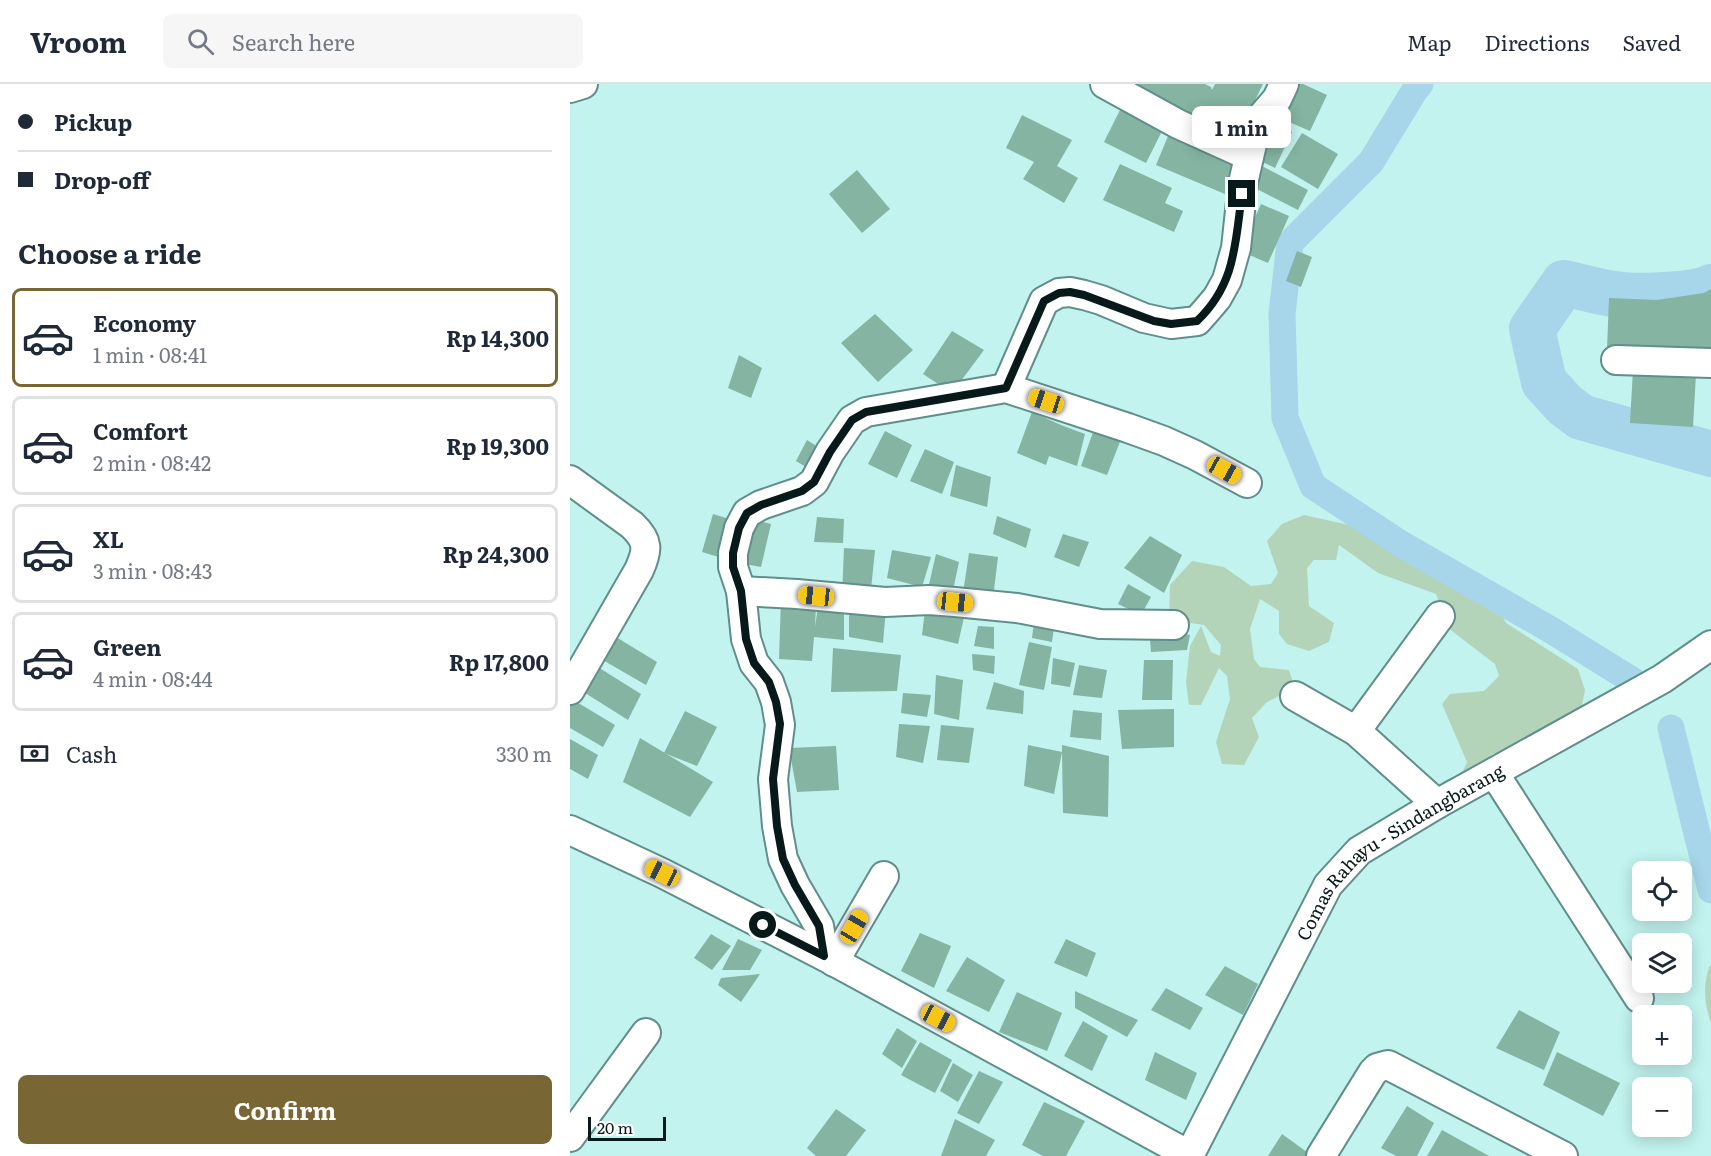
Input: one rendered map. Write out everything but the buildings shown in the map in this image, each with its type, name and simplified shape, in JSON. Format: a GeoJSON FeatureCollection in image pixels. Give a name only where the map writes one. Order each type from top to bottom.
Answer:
{"type":"FeatureCollection","features":[{"type":"Feature","properties":{"kind":"street"},"geometry":{"type":"LineString","coordinates":[[570,88],[583,84]]}},
{"type":"Feature","properties":{"kind":"street"},"geometry":{"type":"LineString","coordinates":[[1105,84],[1178,124],[1249,156]]}},
{"type":"Feature","properties":{"kind":"street"},"geometry":{"type":"LineString","coordinates":[[1006,388],[1044,301],[1059,293],[1070,292],[1084,295],[1144,318],[1171,324],[1197,321],[1217,298],[1227,280],[1236,248],[1244,183],[1253,140],[1264,114],[1277,99],[1284,84]]}},
{"type":"Feature","properties":{"kind":"street"},"geometry":{"type":"LineString","coordinates":[[1616,360],[1711,363]]}},
{"type":"Feature","properties":{"kind":"street"},"geometry":{"type":"LineString","coordinates":[[829,959],[819,926],[783,859],[777,826],[773,779],[780,724],[769,682],[754,663],[746,639],[741,591],[733,567],[735,540],[747,513],[754,508],[802,491],[814,482],[830,452],[852,420],[866,412],[1006,388],[1164,441],[1247,483]]}},
{"type":"Feature","properties":{"kind":"street"},"geometry":{"type":"LineString","coordinates":[[570,480],[632,525],[641,534],[646,545],[645,557],[639,570],[609,621],[578,661],[570,690]]}},
{"type":"Feature","properties":{"kind":"street"},"geometry":{"type":"LineString","coordinates":[[741,591],[885,602],[928,600],[955,602],[1017,608],[1100,624],[1174,625]]}},
{"type":"Feature","properties":{"kind":"street"},"geometry":{"type":"LineString","coordinates":[[1356,731],[1440,616]]}},
{"type":"Feature","properties":{"kind":"street","name":"Comas Rahayu - Sindangbarang"},"geometry":{"type":"LineString","coordinates":[[1190,1156],[1328,885],[1359,851],[1437,804],[1662,679],[1711,645]]}},
{"type":"Feature","properties":{"kind":"street"},"geometry":{"type":"LineString","coordinates":[[1295,696],[1356,731],[1437,804]]}},
{"type":"Feature","properties":{"kind":"street"},"geometry":{"type":"LineString","coordinates":[[1494,773],[1639,998]]}},
{"type":"Feature","properties":{"kind":"street"},"geometry":{"type":"LineString","coordinates":[[570,830],[662,873],[829,959],[1190,1156]]}},
{"type":"Feature","properties":{"kind":"street"},"geometry":{"type":"LineString","coordinates":[[829,959],[884,876]]}},
{"type":"Feature","properties":{"kind":"street"},"geometry":{"type":"LineString","coordinates":[[570,1137],[646,1033]]}},
{"type":"Feature","properties":{"kind":"street"},"geometry":{"type":"LineString","coordinates":[[1321,1156],[1373,1072],[1388,1065],[1563,1156]]}},
{"type":"Feature","properties":{"kind":"green space"},"geometry":{"type":"Polygon","coordinates":[[[1304,515],[1408,538],[1442,555],[1496,605],[1506,623],[1578,669],[1585,690],[1581,710],[1553,743],[1492,754],[1463,789],[1441,788],[1442,782],[1462,773],[1467,762],[1442,704],[1450,694],[1484,691],[1499,676],[1495,664],[1448,628],[1436,594],[1378,573],[1339,545],[1336,560],[1314,560],[1307,568],[1309,606],[1334,623],[1329,642],[1309,651],[1287,644],[1279,634],[1279,611],[1260,599],[1250,629],[1254,659],[1260,667],[1289,670],[1295,688],[1267,702],[1252,718],[1259,737],[1244,765],[1222,764],[1216,742],[1230,699],[1227,676],[1219,668],[1201,705],[1189,705],[1186,682],[1190,646],[1201,626],[1211,652],[1220,656],[1221,645],[1204,625],[1169,620],[1170,585],[1192,561],[1224,567],[1251,586],[1271,584],[1278,573],[1267,541],[1282,524],[1304,515]]]}},
{"type":"Feature","properties":{"kind":"green space"},"geometry":{"type":"Polygon","coordinates":[[[1711,963],[1711,1023],[1705,993],[1706,978],[1711,963]]]}},
{"type":"Feature","properties":{"kind":"waterway"},"geometry":{"type":"LineString","coordinates":[[1420,84],[1371,162],[1290,243],[1282,314],[1285,418],[1313,486],[1401,544],[1551,630],[1638,684]]}},
{"type":"Feature","properties":{"kind":"waterway"},"geometry":{"type":"LineString","coordinates":[[1711,287],[1682,294],[1631,296],[1564,283],[1532,329],[1544,382],[1565,405],[1581,417],[1711,454]]}},
{"type":"Feature","properties":{"kind":"waterway"},"geometry":{"type":"LineString","coordinates":[[1671,728],[1711,890]]}},
{"type":"Feature","properties":{"kind":"route"},"geometry":{"type":"LineString","coordinates":[[763,925],[824,956],[819,926],[783,859],[777,826],[773,779],[780,724],[769,682],[754,663],[746,639],[741,591],[733,567],[735,540],[747,513],[754,508],[802,491],[814,482],[830,452],[852,420],[866,412],[1006,388],[1044,301],[1059,293],[1070,292],[1101,300],[1154,321],[1171,324],[1197,321],[1217,298],[1227,280],[1236,248],[1242,194]]}}]}
